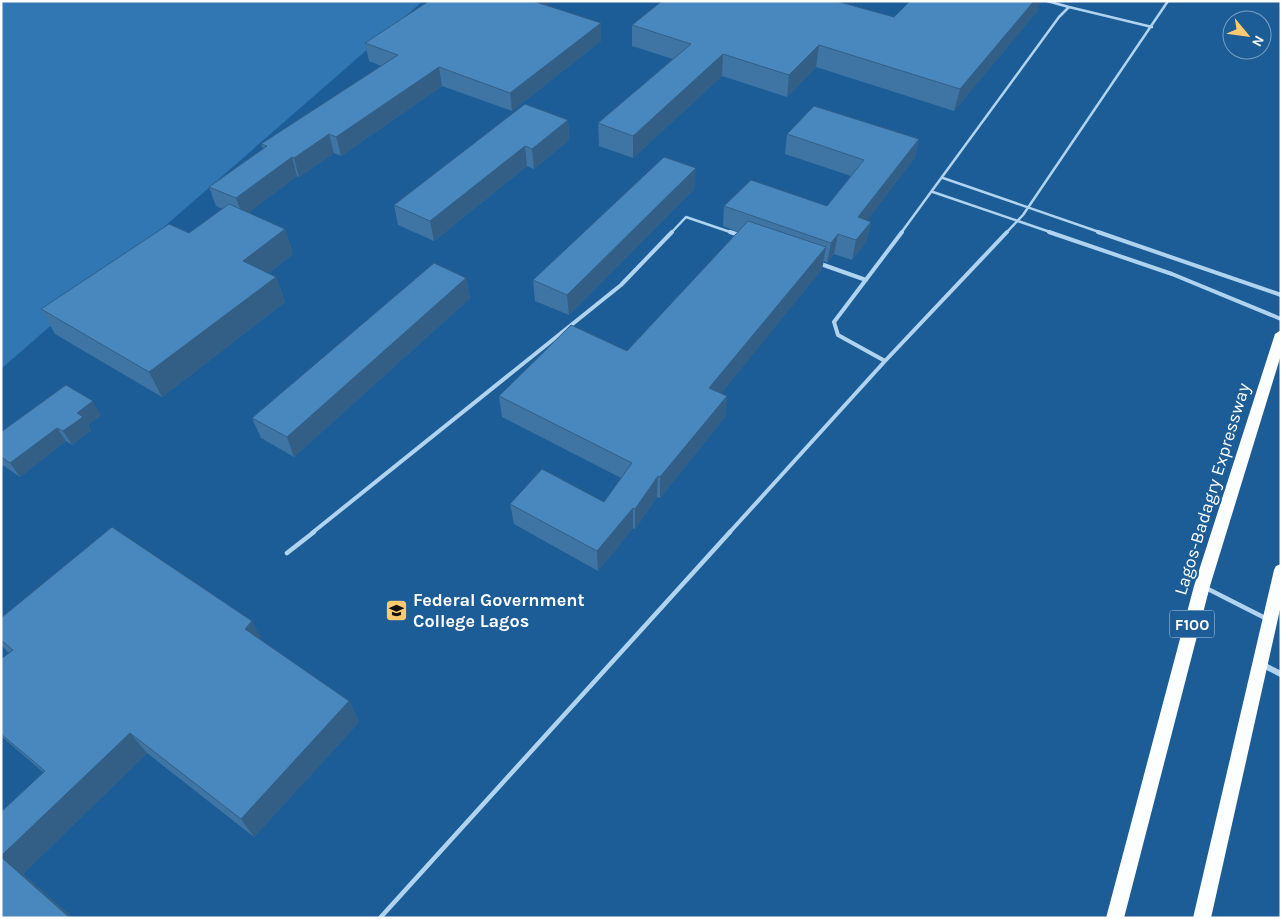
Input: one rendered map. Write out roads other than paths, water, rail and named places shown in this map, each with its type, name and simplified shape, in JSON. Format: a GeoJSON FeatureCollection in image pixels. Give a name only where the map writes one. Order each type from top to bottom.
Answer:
{"type":"FeatureCollection","features":[{"type":"Feature","properties":{"kind":"highway","name":"Lagos-Badagry Expressway"},"geometry":{"type":"LineString","coordinates":[[1115,918],[1202,586],[1281,334]]}},
{"type":"Feature","properties":{"kind":"highway"},"geometry":{"type":"LineString","coordinates":[[1202,918],[1258,663],[1273,621],[1281,570]]}},
{"type":"Feature","properties":{"kind":"street"},"geometry":{"type":"LineString","coordinates":[[1258,663],[1281,674]]}},
{"type":"Feature","properties":{"kind":"lane"},"geometry":{"type":"LineString","coordinates":[[1047,1],[1152,27]]}},
{"type":"Feature","properties":{"kind":"lane"},"geometry":{"type":"LineString","coordinates":[[380,918],[885,361],[1017,221],[1028,208],[1168,1]]}},
{"type":"Feature","properties":{"kind":"lane"},"geometry":{"type":"LineString","coordinates":[[885,361],[838,335],[834,322],[933,192],[1059,17],[1069,7]]}},
{"type":"Feature","properties":{"kind":"lane"},"geometry":{"type":"LineString","coordinates":[[943,178],[1281,295]]}},
{"type":"Feature","properties":{"kind":"lane"},"geometry":{"type":"LineString","coordinates":[[933,192],[1172,274],[1281,319]]}},
{"type":"Feature","properties":{"kind":"lane"},"geometry":{"type":"LineString","coordinates":[[287,553],[621,285],[686,217],[745,237]]}},
{"type":"Feature","properties":{"kind":"lane"},"geometry":{"type":"LineString","coordinates":[[810,260],[866,280]]}},
{"type":"Feature","properties":{"kind":"lane"},"geometry":{"type":"LineString","coordinates":[[1202,586],[1273,621]]}},
{"type":"Feature","properties":{"kind":"place","name":"Federal Government College Lagos"},"geometry":{"type":"Point","coordinates":[397,610]}}]}
